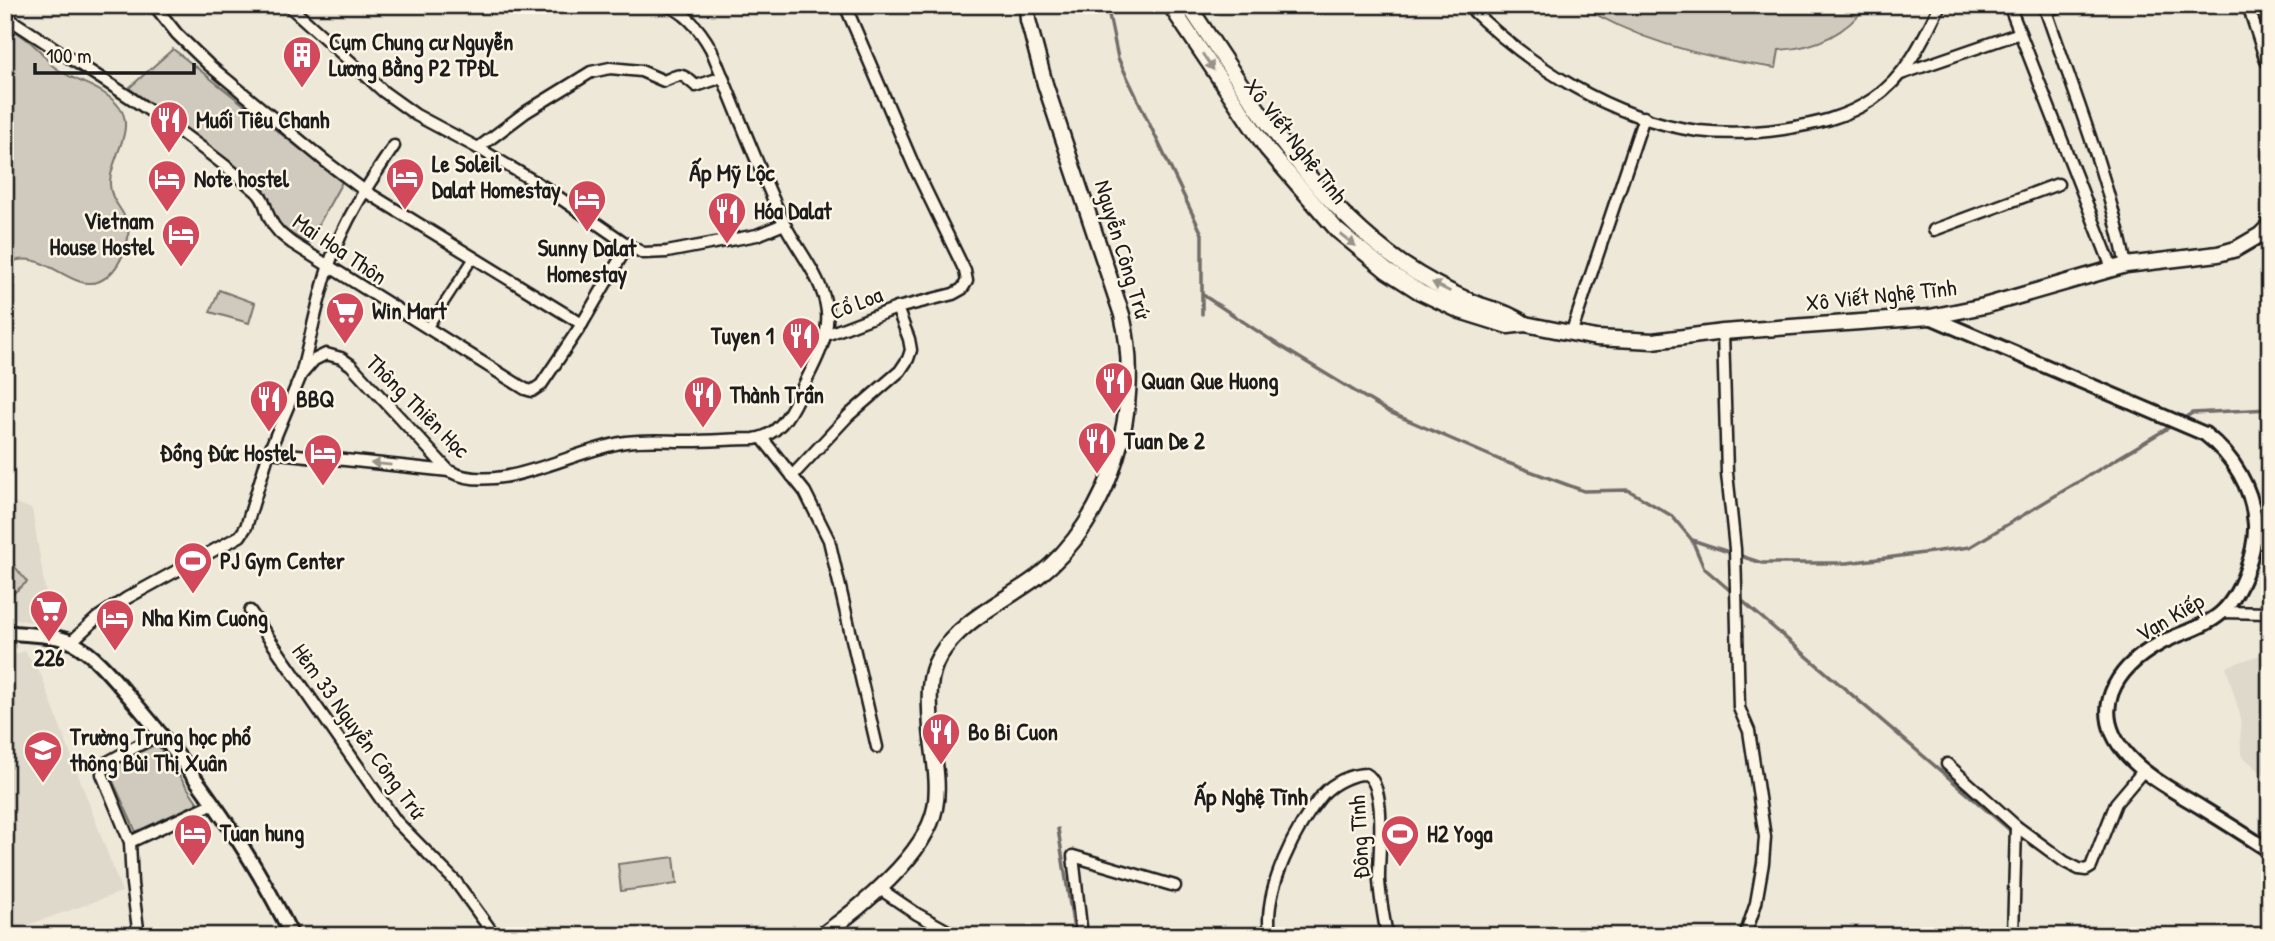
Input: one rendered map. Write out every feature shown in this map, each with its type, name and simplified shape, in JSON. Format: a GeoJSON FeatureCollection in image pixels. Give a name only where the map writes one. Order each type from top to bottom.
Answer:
{"type":"FeatureCollection","features":[{"type":"Feature","properties":{"kind":"main road","name":"Nguyễn Công Trứ"},"geometry":{"type":"LineString","coordinates":[[821,936],[880,888],[920,842],[934,814],[936,785],[929,691],[932,673],[939,657],[950,641],[976,618],[1057,561],[1082,529],[1107,483],[1128,415],[1130,384],[1124,323],[1045,84],[1028,20],[1027,5]]}},
{"type":"Feature","properties":{"kind":"main road","name":"Xô Viết Nghệ Tĩnh"},"geometry":{"type":"LineString","coordinates":[[1170,5],[1267,149],[1338,232],[1387,271],[1420,292],[1460,311],[1508,326],[1525,324],[1622,341],[1653,341],[1723,332],[1930,317],[1984,306],[2119,267],[2218,254],[2236,249],[2260,235],[2270,225]]}},
{"type":"Feature","properties":{"kind":"main road","name":"Xô Viết Nghệ Tĩnh"},"geometry":{"type":"LineString","coordinates":[[1188,5],[1281,141],[1351,223],[1401,263],[1434,284],[1474,303],[1510,313],[1525,324]]}},
{"type":"Feature","properties":{"kind":"street"},"geometry":{"type":"LineString","coordinates":[[154,5],[177,34],[209,65],[365,191],[582,324]]}},
{"type":"Feature","properties":{"kind":"street"},"geometry":{"type":"LineString","coordinates":[[288,5],[384,92],[416,115],[544,187],[628,246],[643,253],[667,252],[757,235],[784,224]]}},
{"type":"Feature","properties":{"kind":"street","name":"Cổ Loa"},"geometry":{"type":"LineString","coordinates":[[666,5],[682,14],[702,34],[723,77],[784,224],[821,289],[827,312],[826,335],[897,308],[953,294],[962,289],[967,281],[965,271],[914,166],[845,5]]}},
{"type":"Feature","properties":{"kind":"street"},"geometry":{"type":"LineString","coordinates":[[1467,5],[1511,46],[1564,81],[1616,107],[1698,131],[1763,132],[1820,124],[1873,99],[1915,55],[1941,5]]}},
{"type":"Feature","properties":{"kind":"street"},"geometry":{"type":"LineString","coordinates":[[2009,5],[2119,267]]}},
{"type":"Feature","properties":{"kind":"street"},"geometry":{"type":"LineString","coordinates":[[2063,5],[2043,8],[2117,220],[2119,267]]}},
{"type":"Feature","properties":{"kind":"street"},"geometry":{"type":"LineString","coordinates":[[2248,5],[2266,61]]}},
{"type":"Feature","properties":{"kind":"street","name":"Mai Hoa Thôn"},"geometry":{"type":"LineString","coordinates":[[5,16],[118,89],[225,166],[259,194],[277,231],[525,389],[532,391],[541,385],[582,324],[628,246]]}},
{"type":"Feature","properties":{"kind":"street"},"geometry":{"type":"LineString","coordinates":[[1898,75],[2020,33]]}},
{"type":"Feature","properties":{"kind":"street"},"geometry":{"type":"LineString","coordinates":[[478,148],[526,112],[591,72],[610,68],[641,71],[664,81],[676,75],[683,75],[696,86],[723,77]]}},
{"type":"Feature","properties":{"kind":"street"},"geometry":{"type":"LineString","coordinates":[[1571,334],[1644,117]]}},
{"type":"Feature","properties":{"kind":"street"},"geometry":{"type":"LineString","coordinates":[[301,375],[329,265],[341,234],[394,146]]}},
{"type":"Feature","properties":{"kind":"street"},"geometry":{"type":"LineString","coordinates":[[1934,230],[2058,184]]}},
{"type":"Feature","properties":{"kind":"street"},"geometry":{"type":"LineString","coordinates":[[428,328],[474,257]]}},
{"type":"Feature","properties":{"kind":"street"},"geometry":{"type":"LineString","coordinates":[[793,476],[849,415],[900,371],[908,359],[911,350],[909,339],[897,308]]}},
{"type":"Feature","properties":{"kind":"street","name":"Vạn Kiếp"},"geometry":{"type":"LineString","coordinates":[[1930,317],[2205,434],[2226,453],[2239,471],[2253,509],[2255,526],[2253,547],[2246,571],[2222,612],[2150,650],[2127,668],[2109,700],[2107,719],[2115,739],[2129,757],[2156,781],[2270,851]]}},
{"type":"Feature","properties":{"kind":"street"},"geometry":{"type":"LineString","coordinates":[[1723,332],[1727,473],[1735,549],[1739,708],[1749,731],[1765,849],[1756,903],[1745,936]]}},
{"type":"Feature","properties":{"kind":"street"},"geometry":{"type":"LineString","coordinates":[[826,335],[787,416],[772,434],[762,438],[793,476],[817,513],[831,545],[877,747]]}},
{"type":"Feature","properties":{"kind":"street","name":"Thông Thiên Học"},"geometry":{"type":"LineString","coordinates":[[71,642],[97,618],[127,598],[240,536],[246,527],[269,452],[301,375],[314,360],[326,354],[346,361],[449,471],[471,477],[502,477],[621,443],[762,438]]}},
{"type":"Feature","properties":{"kind":"street"},"geometry":{"type":"LineString","coordinates":[[269,452],[449,471]]}},
{"type":"Feature","properties":{"kind":"street","name":"Hẻm 33 Nguyễn Công Trứ"},"geometry":{"type":"LineString","coordinates":[[250,611],[396,821],[456,882],[495,936]]}},
{"type":"Feature","properties":{"kind":"street"},"geometry":{"type":"LineString","coordinates":[[2222,612],[2270,613]]}},
{"type":"Feature","properties":{"kind":"street"},"geometry":{"type":"LineString","coordinates":[[5,632],[71,642],[88,653],[161,733],[212,804],[276,902],[292,936]]}},
{"type":"Feature","properties":{"kind":"street"},"geometry":{"type":"LineString","coordinates":[[139,936],[131,884],[130,842],[102,774],[104,764],[161,733]]}},
{"type":"Feature","properties":{"kind":"street"},"geometry":{"type":"LineString","coordinates":[[1947,764],[2016,826],[2065,862],[2086,870],[2091,867],[2116,803],[2144,770]]}},
{"type":"Feature","properties":{"kind":"street","name":"Đông Tĩnh"},"geometry":{"type":"LineString","coordinates":[[1267,934],[1276,878],[1301,828],[1324,793],[1347,778],[1366,774],[1372,777],[1379,800],[1380,882],[1387,936]]}},
{"type":"Feature","properties":{"kind":"street"},"geometry":{"type":"LineString","coordinates":[[130,842],[212,804]]}},
{"type":"Feature","properties":{"kind":"street"},"geometry":{"type":"LineString","coordinates":[[2013,936],[2016,826]]}},
{"type":"Feature","properties":{"kind":"street"},"geometry":{"type":"LineString","coordinates":[[1082,936],[1073,856],[1175,886]]}},
{"type":"Feature","properties":{"kind":"street"},"geometry":{"type":"LineString","coordinates":[[880,888],[917,914],[957,936]]}},
{"type":"Feature","properties":{"kind":"street"},"geometry":{"type":"LineString","coordinates":[[1267,934],[1284,936]]}},
{"type":"Feature","properties":{"kind":"shaded area"},"geometry":{"type":"Polygon","coordinates":[[[1580,5],[1867,5],[1849,24],[1828,38],[1805,46],[1779,50],[1776,68],[1725,60],[1650,39],[1580,5]]]}},
{"type":"Feature","properties":{"kind":"shaded area"},"geometry":{"type":"Polygon","coordinates":[[[5,25],[31,43],[61,72],[113,100],[124,117],[124,136],[113,166],[110,184],[112,195],[127,222],[128,238],[118,264],[100,281],[78,281],[31,260],[18,260],[5,265],[5,25]]]}},
{"type":"Feature","properties":{"kind":"shaded area"},"geometry":{"type":"Polygon","coordinates":[[[173,49],[342,182],[308,244],[281,227],[263,190],[226,159],[129,88],[173,49]]]}},
{"type":"Feature","properties":{"kind":"shaded area"},"geometry":{"type":"Polygon","coordinates":[[[219,290],[255,303],[249,323],[210,312],[219,290]]]}},
{"type":"Feature","properties":{"kind":"shaded area"},"geometry":{"type":"Polygon","coordinates":[[[5,499],[32,509],[51,625],[5,618],[5,499]]]}},
{"type":"Feature","properties":{"kind":"shaded area"},"geometry":{"type":"Polygon","coordinates":[[[5,554],[27,582],[5,600],[5,554]]]}},
{"type":"Feature","properties":{"kind":"shaded area","name":"Trường Trung học phổ thông Bùi Thị Xuân"},"geometry":{"type":"Polygon","coordinates":[[[25,651],[41,675],[122,892],[5,933],[5,658],[25,651]]]}},
{"type":"Feature","properties":{"kind":"shaded area"},"geometry":{"type":"Polygon","coordinates":[[[2270,651],[2270,780],[2241,755],[2240,715],[2226,667],[2270,651]]]}},
{"type":"Feature","properties":{"kind":"shaded area"},"geometry":{"type":"Polygon","coordinates":[[[157,744],[198,803],[136,832],[107,768],[157,744]]]}},
{"type":"Feature","properties":{"kind":"shaded area"},"geometry":{"type":"Polygon","coordinates":[[[674,857],[677,884],[621,891],[618,864],[674,857]]]}},
{"type":"Feature","properties":{"kind":"waterway"},"geometry":{"type":"LineString","coordinates":[[1107,5],[1118,58],[1202,234],[1202,314]]}},
{"type":"Feature","properties":{"kind":"waterway"},"geometry":{"type":"LineString","coordinates":[[1203,295],[1280,346],[1389,412],[1500,460],[1584,491],[1628,490],[1672,516],[1692,540],[1704,568],[1733,593]]}},
{"type":"Feature","properties":{"kind":"waterway"},"geometry":{"type":"LineString","coordinates":[[2180,421],[2192,413],[2270,409]]}},
{"type":"Feature","properties":{"kind":"waterway"},"geometry":{"type":"LineString","coordinates":[[1692,540],[1762,563],[1847,563],[1970,547],[2173,425]]}},
{"type":"Feature","properties":{"kind":"waterway"},"geometry":{"type":"LineString","coordinates":[[1739,598],[2012,832]]}},
{"type":"Feature","properties":{"kind":"waterway"},"geometry":{"type":"LineString","coordinates":[[1058,829],[1075,936]]}},
{"type":"Feature","properties":{"kind":"place","name":"Cụm Chung cư Nguyễn Lương Bằng P2 TPĐL"},"geometry":{"type":"Point","coordinates":[302,89]}},
{"type":"Feature","properties":{"kind":"place","name":"Muối Tiêu Chanh"},"geometry":{"type":"Point","coordinates":[169,154]}},
{"type":"Feature","properties":{"kind":"place","name":"Le Soleil Dalat Homestay"},"geometry":{"type":"Point","coordinates":[405,211]}},
{"type":"Feature","properties":{"kind":"place","name":"Note hostel"},"geometry":{"type":"Point","coordinates":[167,213]}},
{"type":"Feature","properties":{"kind":"place","name":"Sunny Dalat Homestay"},"geometry":{"type":"Point","coordinates":[587,233]}},
{"type":"Feature","properties":{"kind":"place","name":"Hóa Dalat"},"geometry":{"type":"Point","coordinates":[727,245]}},
{"type":"Feature","properties":{"kind":"place","name":"Vietnam House Hostel"},"geometry":{"type":"Point","coordinates":[181,268]}},
{"type":"Feature","properties":{"kind":"place","name":"Win Mart"},"geometry":{"type":"Point","coordinates":[345,345]}},
{"type":"Feature","properties":{"kind":"place","name":"Tuyen 1"},"geometry":{"type":"Point","coordinates":[801,370]}},
{"type":"Feature","properties":{"kind":"place","name":"Quan Que Huong"},"geometry":{"type":"Point","coordinates":[1114,415]}},
{"type":"Feature","properties":{"kind":"place","name":"Thành Trần"},"geometry":{"type":"Point","coordinates":[703,429]}},
{"type":"Feature","properties":{"kind":"place","name":"BBQ"},"geometry":{"type":"Point","coordinates":[269,433]}},
{"type":"Feature","properties":{"kind":"place","name":"Tuan De 2"},"geometry":{"type":"Point","coordinates":[1097,475]}},
{"type":"Feature","properties":{"kind":"place","name":"Đồng Đức Hostel"},"geometry":{"type":"Point","coordinates":[323,487]}},
{"type":"Feature","properties":{"kind":"place","name":"PJ Gym Center"},"geometry":{"type":"Point","coordinates":[193,595]}},
{"type":"Feature","properties":{"kind":"place","name":"226"},"geometry":{"type":"Point","coordinates":[49,643]}},
{"type":"Feature","properties":{"kind":"place","name":"Nha Kim Cuong"},"geometry":{"type":"Point","coordinates":[115,652]}},
{"type":"Feature","properties":{"kind":"place","name":"Bo Bi Cuon"},"geometry":{"type":"Point","coordinates":[941,766]}},
{"type":"Feature","properties":{"kind":"place","name":"Trường Trung học phổ thông Bùi Thị Xuân"},"geometry":{"type":"Point","coordinates":[43,784]}},
{"type":"Feature","properties":{"kind":"place","name":"Tuan hung"},"geometry":{"type":"Point","coordinates":[193,867]}},
{"type":"Feature","properties":{"kind":"place","name":"H2 Yoga"},"geometry":{"type":"Point","coordinates":[1400,868]}},
{"type":"Feature","properties":{"kind":"district","name":"Ấp Mỹ Lộc"},"geometry":{"type":"Point","coordinates":[732,173]}},
{"type":"Feature","properties":{"kind":"district","name":"Ấp Nghệ Tĩnh"},"geometry":{"type":"Point","coordinates":[1251,797]}}]}
